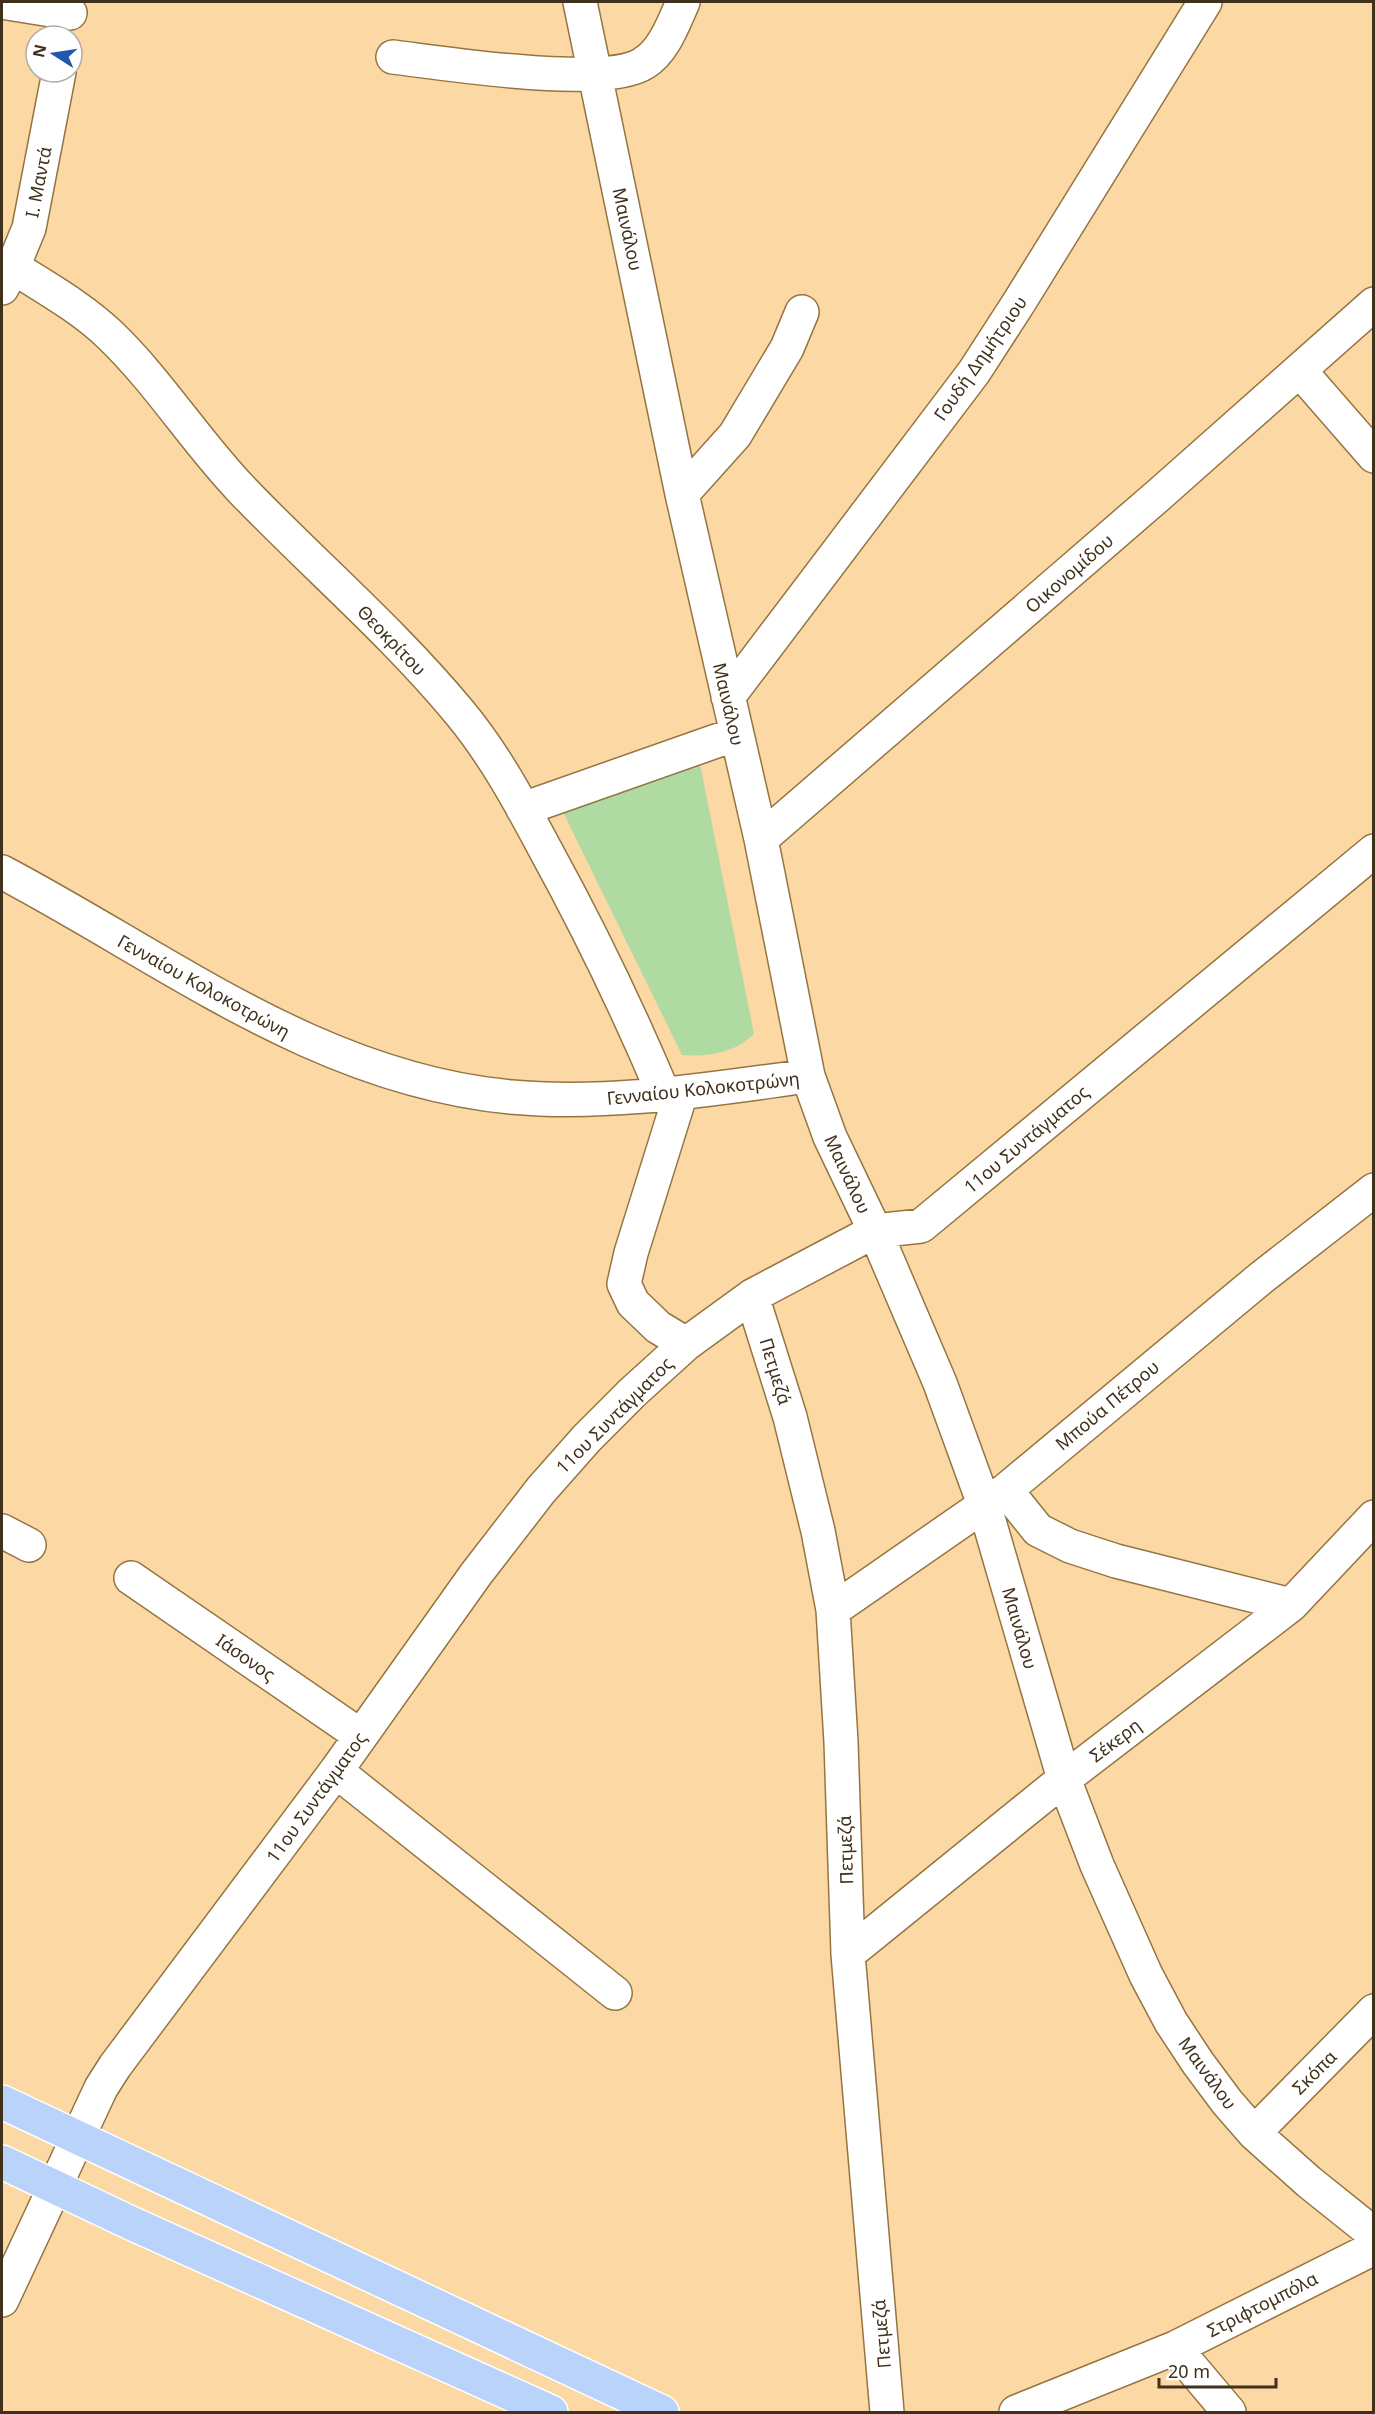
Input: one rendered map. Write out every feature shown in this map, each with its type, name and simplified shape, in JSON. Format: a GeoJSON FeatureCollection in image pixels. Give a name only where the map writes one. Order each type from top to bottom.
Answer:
{"type":"FeatureCollection","features":[{"type":"Feature","properties":{"kind":"main road"},"geometry":{"type":"LineString","coordinates":[[2,2102],[662,2412]]}},
{"type":"Feature","properties":{"kind":"main road"},"geometry":{"type":"LineString","coordinates":[[2,2162],[133,2224],[551,2412]]}},
{"type":"Feature","properties":{"kind":"street"},"geometry":{"type":"LineString","coordinates":[[2,2],[69,17]]}},
{"type":"Feature","properties":{"kind":"street","name":"Μαινάλου"},"geometry":{"type":"LineString","coordinates":[[580,2],[682,494],[761,839],[808,1076],[830,1137],[875,1231],[940,1383],[995,1497],[1064,1779],[1097,1865],[1146,1975],[1198,2063],[1254,2133],[1309,2182],[1374,2234]]}},
{"type":"Feature","properties":{"kind":"street"},"geometry":{"type":"LineString","coordinates":[[393,57],[502,70],[560,74],[629,69],[646,62],[667,36],[683,2]]}},
{"type":"Feature","properties":{"kind":"street","name":"Γουδή Δημήτριου"},"geometry":{"type":"LineString","coordinates":[[728,697],[974,372],[1205,2]]}},
{"type":"Feature","properties":{"kind":"street","name":"Ι. Μαντά"},"geometry":{"type":"LineString","coordinates":[[7,277],[29,228],[57,84]]}},
{"type":"Feature","properties":{"kind":"street","name":"Θεοκρίτου"},"geometry":{"type":"LineString","coordinates":[[7,277],[87,315],[118,343],[149,377],[239,488],[413,661],[460,713],[478,737],[523,809],[673,1094]]}},
{"type":"Feature","properties":{"kind":"street","name":"Οικονομίδου"},"geometry":{"type":"LineString","coordinates":[[761,839],[1300,371],[1374,304]]}},
{"type":"Feature","properties":{"kind":"street"},"geometry":{"type":"LineString","coordinates":[[682,494],[735,435],[787,348],[802,312]]}},
{"type":"Feature","properties":{"kind":"street"},"geometry":{"type":"LineString","coordinates":[[1300,371],[1374,456]]}},
{"type":"Feature","properties":{"kind":"street"},"geometry":{"type":"LineString","coordinates":[[523,809],[736,734]]}},
{"type":"Feature","properties":{"kind":"street","name":"11ου Συντάγματος"},"geometry":{"type":"LineString","coordinates":[[2,2300],[101,2088],[115,2066],[336,1772],[476,1574],[541,1490],[587,1438],[687,1344],[752,1296],[875,1231],[921,1226],[1374,851]]}},
{"type":"Feature","properties":{"kind":"street","name":"Γενναίου Κολοκοτρώνη"},"geometry":{"type":"LineString","coordinates":[[2,872],[270,1025],[348,1058],[392,1073],[510,1097],[594,1099],[673,1094],[808,1076]]}},
{"type":"Feature","properties":{"kind":"street"},"geometry":{"type":"LineString","coordinates":[[673,1094],[624,1284],[633,1303],[658,1327],[687,1344]]}},
{"type":"Feature","properties":{"kind":"street","name":"Μπούα Πέτρου"},"geometry":{"type":"LineString","coordinates":[[832,1610],[995,1497],[1261,1278],[1374,1190]]}},
{"type":"Feature","properties":{"kind":"street","name":"Πετμεζά"},"geometry":{"type":"LineString","coordinates":[[752,1296],[790,1418],[818,1531],[832,1610],[841,1742],[848,1954],[887,2412]]}},
{"type":"Feature","properties":{"kind":"street"},"geometry":{"type":"LineString","coordinates":[[995,1497],[1038,1530],[1070,1546],[1116,1561],[1291,1605]]}},
{"type":"Feature","properties":{"kind":"street","name":"Σέκερη"},"geometry":{"type":"LineString","coordinates":[[848,1954],[1064,1779],[1291,1605],[1374,1517]]}},
{"type":"Feature","properties":{"kind":"street","name":"Ιάσονος"},"geometry":{"type":"LineString","coordinates":[[131,1578],[361,1736]]}},
{"type":"Feature","properties":{"kind":"street"},"geometry":{"type":"LineString","coordinates":[[336,1772],[615,1993]]}},
{"type":"Feature","properties":{"kind":"street","name":"Σκόπα"},"geometry":{"type":"LineString","coordinates":[[1254,2133],[1374,2011]]}},
{"type":"Feature","properties":{"kind":"street","name":"Στριφτομπόλα"},"geometry":{"type":"LineString","coordinates":[[1016,2412],[1175,2348],[1374,2248]]}},
{"type":"Feature","properties":{"kind":"street"},"geometry":{"type":"LineString","coordinates":[[1175,2348],[1229,2412]]}},
{"type":"Feature","properties":{"kind":"green space"},"geometry":{"type":"Polygon","coordinates":[[[699,759],[754,1034],[729,1050],[711,1054],[682,1055],[560,806],[699,759]]]}}]}
